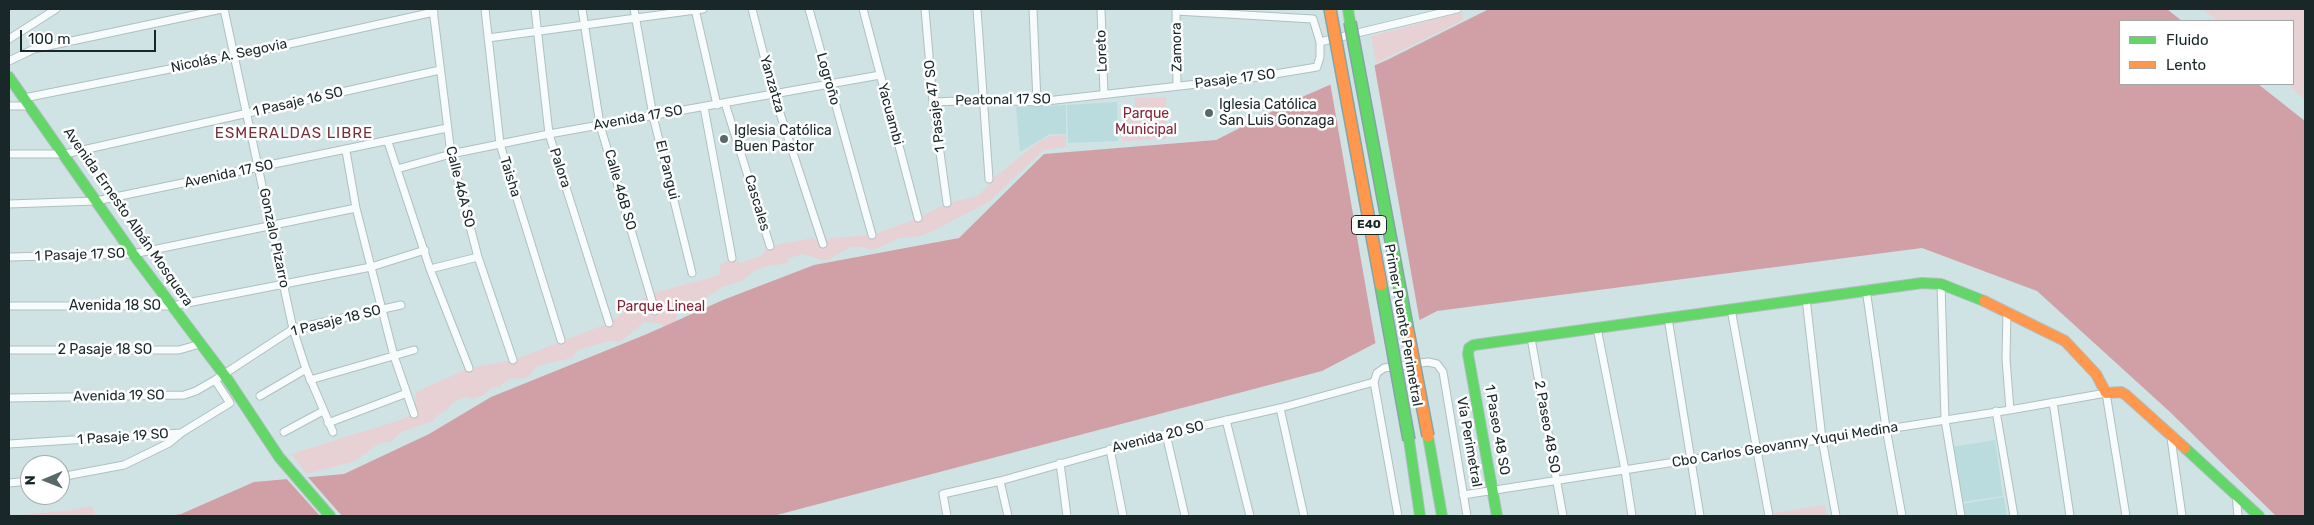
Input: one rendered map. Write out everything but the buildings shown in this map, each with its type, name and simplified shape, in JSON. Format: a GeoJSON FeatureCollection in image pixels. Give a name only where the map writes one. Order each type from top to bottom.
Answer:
{"type":"FeatureCollection","features":[{"type":"Feature","properties":{"kind":"main road","name":"Primer Puente Perimetral"},"geometry":{"type":"LineString","coordinates":[[1330,9],[1409,440],[1420,516]]}},
{"type":"Feature","properties":{"kind":"main road","name":"Primer Puente Perimetral"},"geometry":{"type":"LineString","coordinates":[[1348,9],[1442,516]]}},
{"type":"Feature","properties":{"kind":"main road","name":"Avenida Ernesto Albán Mosquera"},"geometry":{"type":"LineString","coordinates":[[9,77],[279,457],[330,516]]}},
{"type":"Feature","properties":{"kind":"main road"},"geometry":{"type":"LineString","coordinates":[[1531,338],[1866,289],[1922,282],[1941,284],[2008,311],[2065,341],[2096,374],[2106,393],[2126,395],[2171,438],[2259,516]]}},
{"type":"Feature","properties":{"kind":"main road","name":"1 Paseo 48 SO"},"geometry":{"type":"LineString","coordinates":[[1496,516],[1469,348],[1474,345],[1531,338]]}},
{"type":"Feature","properties":{"kind":"street"},"geometry":{"type":"LineString","coordinates":[[9,39],[56,9]]}},
{"type":"Feature","properties":{"kind":"street"},"geometry":{"type":"LineString","coordinates":[[9,61],[34,48],[223,9]]}},
{"type":"Feature","properties":{"kind":"street","name":"Gonzalo Pizarro"},"geometry":{"type":"LineString","coordinates":[[223,9],[236,56],[293,330],[306,370],[333,432]]}},
{"type":"Feature","properties":{"kind":"street","name":"Taisha"},"geometry":{"type":"LineString","coordinates":[[486,9],[500,144],[561,340]]}},
{"type":"Feature","properties":{"kind":"street","name":"Palora"},"geometry":{"type":"LineString","coordinates":[[535,9],[549,134],[609,323]]}},
{"type":"Feature","properties":{"kind":"street","name":"Calle 46B SO"},"geometry":{"type":"LineString","coordinates":[[582,9],[600,125],[655,311]]}},
{"type":"Feature","properties":{"kind":"street","name":"El Pangui"},"geometry":{"type":"LineString","coordinates":[[634,9],[653,116],[692,272]]}},
{"type":"Feature","properties":{"kind":"street"},"geometry":{"type":"LineString","coordinates":[[488,38],[698,9],[717,104]]}},
{"type":"Feature","properties":{"kind":"street","name":"Yanzatza"},"geometry":{"type":"LineString","coordinates":[[752,9],[774,95],[823,244]]}},
{"type":"Feature","properties":{"kind":"street","name":"Logroño"},"geometry":{"type":"LineString","coordinates":[[809,9],[872,235]]}},
{"type":"Feature","properties":{"kind":"street","name":"Yacuambi"},"geometry":{"type":"LineString","coordinates":[[863,9],[918,218]]}},
{"type":"Feature","properties":{"kind":"street","name":"1 Pasaje 47 SO"},"geometry":{"type":"LineString","coordinates":[[925,9],[933,102],[947,204]]}},
{"type":"Feature","properties":{"kind":"street"},"geometry":{"type":"LineString","coordinates":[[977,9],[985,100],[989,179]]}},
{"type":"Feature","properties":{"kind":"street"},"geometry":{"type":"LineString","coordinates":[[1033,9],[1037,102]]}},
{"type":"Feature","properties":{"kind":"street","name":"Loreto"},"geometry":{"type":"LineString","coordinates":[[1101,9],[1104,94]]}},
{"type":"Feature","properties":{"kind":"street"},"geometry":{"type":"LineString","coordinates":[[1320,42],[1457,9]]}},
{"type":"Feature","properties":{"kind":"street","name":"Nicolás A. Segovia"},"geometry":{"type":"LineString","coordinates":[[9,106],[434,10]]}},
{"type":"Feature","properties":{"kind":"street","name":"Calle 46A SO"},"geometry":{"type":"LineString","coordinates":[[434,10],[451,154],[478,257],[513,360]]}},
{"type":"Feature","properties":{"kind":"street","name":"Pasaje 17 SO"},"geometry":{"type":"LineString","coordinates":[[1104,94],[1308,70],[1317,67],[1320,57],[1320,42],[1313,19],[1176,10]]}},
{"type":"Feature","properties":{"kind":"street","name":"Zamora"},"geometry":{"type":"LineString","coordinates":[[1176,10],[1177,86]]}},
{"type":"Feature","properties":{"kind":"street","name":"1 Pasaje 16 SO"},"geometry":{"type":"LineString","coordinates":[[9,154],[65,154],[440,70]]}},
{"type":"Feature","properties":{"kind":"street","name":"Avenida 17 SO"},"geometry":{"type":"LineString","coordinates":[[397,169],[451,154],[549,134],[880,75]]}},
{"type":"Feature","properties":{"kind":"street","name":"Peatonal 17 SO"},"geometry":{"type":"LineString","coordinates":[[933,102],[985,100],[1037,102],[1104,94]]}},
{"type":"Feature","properties":{"kind":"street","name":"Cascales"},"geometry":{"type":"LineString","coordinates":[[725,103],[770,246]]}},
{"type":"Feature","properties":{"kind":"street"},"geometry":{"type":"LineString","coordinates":[[704,107],[732,258]]}},
{"type":"Feature","properties":{"kind":"street","name":"Avenida 17 SO"},"geometry":{"type":"LineString","coordinates":[[9,204],[96,201],[388,142],[447,128]]}},
{"type":"Feature","properties":{"kind":"street"},"geometry":{"type":"LineString","coordinates":[[388,142],[430,269],[469,368]]}},
{"type":"Feature","properties":{"kind":"street"},"geometry":{"type":"LineString","coordinates":[[346,150],[356,208],[382,310],[394,356],[414,414]]}},
{"type":"Feature","properties":{"kind":"street","name":"1 Pasaje 17 SO"},"geometry":{"type":"LineString","coordinates":[[9,257],[133,254],[356,208]]}},
{"type":"Feature","properties":{"kind":"street","name":"Avenida 18 SO"},"geometry":{"type":"LineString","coordinates":[[9,306],[172,306],[371,267],[425,250]]}},
{"type":"Feature","properties":{"kind":"street"},"geometry":{"type":"LineString","coordinates":[[430,269],[478,257]]}},
{"type":"Feature","properties":{"kind":"street"},"geometry":{"type":"LineString","coordinates":[[1941,284],[1945,420],[1961,516]]}},
{"type":"Feature","properties":{"kind":"street"},"geometry":{"type":"LineString","coordinates":[[1866,289],[1886,428],[1902,516]]}},
{"type":"Feature","properties":{"kind":"street"},"geometry":{"type":"LineString","coordinates":[[1806,298],[1822,439],[1836,516]]}},
{"type":"Feature","properties":{"kind":"street","name":"1 Pasaje 18 SO"},"geometry":{"type":"LineString","coordinates":[[222,378],[293,330],[401,305]]}},
{"type":"Feature","properties":{"kind":"street"},"geometry":{"type":"LineString","coordinates":[[1731,309],[1768,516]]}},
{"type":"Feature","properties":{"kind":"street"},"geometry":{"type":"LineString","coordinates":[[2008,311],[2006,360],[2010,410]]}},
{"type":"Feature","properties":{"kind":"street"},"geometry":{"type":"LineString","coordinates":[[1668,318],[1700,516]]}},
{"type":"Feature","properties":{"kind":"street"},"geometry":{"type":"LineString","coordinates":[[1597,328],[1625,470],[1632,516]]}},
{"type":"Feature","properties":{"kind":"street","name":"2 Paseo 48 SO"},"geometry":{"type":"LineString","coordinates":[[1531,338],[1562,516]]}},
{"type":"Feature","properties":{"kind":"street","name":"2 Pasaje 18 SO"},"geometry":{"type":"LineString","coordinates":[[9,350],[179,350],[200,344]]}},
{"type":"Feature","properties":{"kind":"street"},"geometry":{"type":"LineString","coordinates":[[310,380],[414,350]]}},
{"type":"Feature","properties":{"kind":"street","name":"Vía Perimetral"},"geometry":{"type":"LineString","coordinates":[[1374,382],[1377,373],[1384,368],[1428,362],[1437,364],[1442,372],[1467,516]]}},
{"type":"Feature","properties":{"kind":"street"},"geometry":{"type":"LineString","coordinates":[[260,396],[306,370]]}},
{"type":"Feature","properties":{"kind":"street","name":"Avenida 19 SO"},"geometry":{"type":"LineString","coordinates":[[9,398],[184,395],[222,378]]}},
{"type":"Feature","properties":{"kind":"street","name":"1 Pasaje 19 SO"},"geometry":{"type":"LineString","coordinates":[[9,444],[181,433],[230,403],[222,378]]}},
{"type":"Feature","properties":{"kind":"street"},"geometry":{"type":"LineString","coordinates":[[1374,382],[1398,516]]}},
{"type":"Feature","properties":{"kind":"street","name":"Avenida 20 SO"},"geometry":{"type":"LineString","coordinates":[[947,516],[943,494],[1000,481],[1166,434],[1280,408],[1374,382]]}},
{"type":"Feature","properties":{"kind":"street"},"geometry":{"type":"LineString","coordinates":[[328,422],[407,393]]}},
{"type":"Feature","properties":{"kind":"street"},"geometry":{"type":"LineString","coordinates":[[2106,393],[2126,516]]}},
{"type":"Feature","properties":{"kind":"street","name":"Cbo Carlos Geovanny Yuqui Medina"},"geometry":{"type":"LineString","coordinates":[[1463,495],[2010,410],[2106,393]]}},
{"type":"Feature","properties":{"kind":"street"},"geometry":{"type":"LineString","coordinates":[[2053,402],[2070,516]]}},
{"type":"Feature","properties":{"kind":"street"},"geometry":{"type":"LineString","coordinates":[[1280,408],[1304,516]]}},
{"type":"Feature","properties":{"kind":"street"},"geometry":{"type":"LineString","coordinates":[[284,432],[323,411]]}},
{"type":"Feature","properties":{"kind":"street"},"geometry":{"type":"LineString","coordinates":[[1996,411],[2014,516]]}},
{"type":"Feature","properties":{"kind":"street"},"geometry":{"type":"LineString","coordinates":[[1226,420],[1250,516]]}},
{"type":"Feature","properties":{"kind":"street"},"geometry":{"type":"LineString","coordinates":[[70,475],[124,466],[169,443],[181,433]]}},
{"type":"Feature","properties":{"kind":"street"},"geometry":{"type":"LineString","coordinates":[[1166,434],[1185,516]]}},
{"type":"Feature","properties":{"kind":"street"},"geometry":{"type":"LineString","coordinates":[[2171,438],[2182,516]]}},
{"type":"Feature","properties":{"kind":"street"},"geometry":{"type":"LineString","coordinates":[[1110,449],[1123,516]]}},
{"type":"Feature","properties":{"kind":"street"},"geometry":{"type":"LineString","coordinates":[[1060,463],[1067,516]]}},
{"type":"Feature","properties":{"kind":"street"},"geometry":{"type":"LineString","coordinates":[[1000,481],[1008,516]]}},
{"type":"Feature","properties":{"kind":"street"},"geometry":{"type":"LineString","coordinates":[[2236,494],[2238,516]]}},
{"type":"Feature","properties":{"kind":"shaded area"},"geometry":{"type":"Polygon","coordinates":[[[1489,9],[2167,9],[2181,20],[2119,20],[2119,85],[2259,85],[2305,121],[2305,516],[2276,516],[2170,412],[2037,291],[1922,248],[1437,311],[1322,371],[773,516],[168,516],[181,514],[254,482],[344,474],[429,434],[491,397],[647,334],[723,300],[814,265],[959,238],[1044,154],[1216,140],[1295,100],[1387,60],[1489,9]]]}},
{"type":"Feature","properties":{"kind":"shaded area"},"geometry":{"type":"Polygon","coordinates":[[[1117,102],[1118,141],[1068,143],[1067,105],[1117,102]]]}},
{"type":"Feature","properties":{"kind":"shaded area"},"geometry":{"type":"Polygon","coordinates":[[[1066,105],[1066,134],[1050,134],[1020,152],[1016,107],[1066,105]]]}},
{"type":"Feature","properties":{"kind":"shaded area"},"geometry":{"type":"Polygon","coordinates":[[[1995,440],[2003,496],[1962,502],[1952,447],[1995,440]]]}},
{"type":"Feature","properties":{"kind":"shaded area"},"geometry":{"type":"Polygon","coordinates":[[[2004,497],[2007,516],[1964,516],[1962,504],[2004,497]]]}},
{"type":"Feature","properties":{"kind":"green space"},"geometry":{"type":"Polygon","coordinates":[[[2202,9],[2305,9],[2305,100],[2288,85],[2294,85],[2294,20],[2217,20],[2202,9]]]}},
{"type":"Feature","properties":{"kind":"green space"},"geometry":{"type":"Polygon","coordinates":[[[1463,12],[1463,20],[1376,63],[1371,36],[1463,12]]]}},
{"type":"Feature","properties":{"kind":"green space","name":"Parque Municipal"},"geometry":{"type":"Polygon","coordinates":[[[1166,97],[1166,139],[1122,141],[1121,109],[1135,108],[1135,98],[1166,97]]]}},
{"type":"Feature","properties":{"kind":"green space","name":"Parque Lineal"},"geometry":{"type":"Polygon","coordinates":[[[1066,135],[1066,147],[1044,150],[989,202],[929,233],[916,237],[899,238],[871,251],[865,247],[851,247],[826,261],[802,254],[788,259],[788,263],[764,267],[753,272],[742,281],[722,287],[701,301],[681,306],[677,311],[676,323],[667,328],[658,323],[645,322],[621,341],[610,341],[584,348],[577,351],[572,358],[537,366],[527,378],[510,379],[502,384],[500,388],[492,387],[484,395],[473,399],[464,397],[451,404],[448,409],[438,415],[433,421],[402,432],[390,442],[380,443],[355,461],[307,474],[291,454],[414,414],[416,392],[469,368],[513,360],[609,323],[650,294],[720,275],[720,265],[732,258],[740,263],[761,256],[770,246],[813,238],[823,244],[831,238],[872,235],[918,218],[947,203],[977,196],[988,186],[989,179],[1000,173],[1037,143],[1050,136],[1066,135]]]}},
{"type":"Feature","properties":{"kind":"green space"},"geometry":{"type":"Polygon","coordinates":[[[1825,505],[1827,516],[1774,516],[1774,513],[1825,505]]]}},
{"type":"Feature","properties":{"kind":"green space"},"geometry":{"type":"Polygon","coordinates":[[[92,506],[96,516],[12,516],[70,510],[92,506]]]}},
{"type":"Feature","properties":{"kind":"pier"},"geometry":{"type":"Polygon","coordinates":[[[1374,63],[1420,323],[1376,346],[1330,82],[1374,63]]]}},
{"type":"Feature","properties":{"kind":"pier"},"geometry":{"type":"Polygon","coordinates":[[[306,475],[342,516],[320,516],[285,477],[306,475]]]}},
{"type":"Feature","properties":{"kind":"traffic: fast"},"geometry":{"type":"LineString","coordinates":[[1348,9],[1350,22]]}},
{"type":"Feature","properties":{"kind":"traffic: fast"},"geometry":{"type":"LineString","coordinates":[[1350,22],[1408,331]]}},
{"type":"Feature","properties":{"kind":"traffic: fast"},"geometry":{"type":"LineString","coordinates":[[9,77],[133,254],[228,380],[279,457],[330,516]]}},
{"type":"Feature","properties":{"kind":"traffic: fast"},"geometry":{"type":"LineString","coordinates":[[1497,516],[1468,354],[1469,348],[1474,345],[1922,283],[1941,284],[1984,301]]}},
{"type":"Feature","properties":{"kind":"traffic: fast"},"geometry":{"type":"LineString","coordinates":[[1381,285],[1409,440]]}},
{"type":"Feature","properties":{"kind":"traffic: fast"},"geometry":{"type":"LineString","coordinates":[[1428,436],[1442,516]]}},
{"type":"Feature","properties":{"kind":"traffic: fast"},"geometry":{"type":"LineString","coordinates":[[1409,440],[1420,516]]}},
{"type":"Feature","properties":{"kind":"traffic: fast"},"geometry":{"type":"LineString","coordinates":[[2185,448],[2259,516]]}},
{"type":"Feature","properties":{"kind":"traffic: slow"},"geometry":{"type":"LineString","coordinates":[[1330,9],[1381,285]]}},
{"type":"Feature","properties":{"kind":"traffic: slow"},"geometry":{"type":"LineString","coordinates":[[1984,301],[2065,341],[2096,374],[2106,393],[2121,392],[2126,395],[2185,448]]}},
{"type":"Feature","properties":{"kind":"traffic: slow"},"geometry":{"type":"LineString","coordinates":[[1408,331],[1428,436]]}},
{"type":"Feature","properties":{"kind":"place","name":"Iglesia Católica San Luis Gonzaga"},"geometry":{"type":"Point","coordinates":[1209,113]}},
{"type":"Feature","properties":{"kind":"place","name":"Iglesia Católica Buen Pastor"},"geometry":{"type":"Point","coordinates":[724,139]}},
{"type":"Feature","properties":{"kind":"district","name":"ESMERALDAS LIBRE"},"geometry":{"type":"Point","coordinates":[294,134]}}]}
